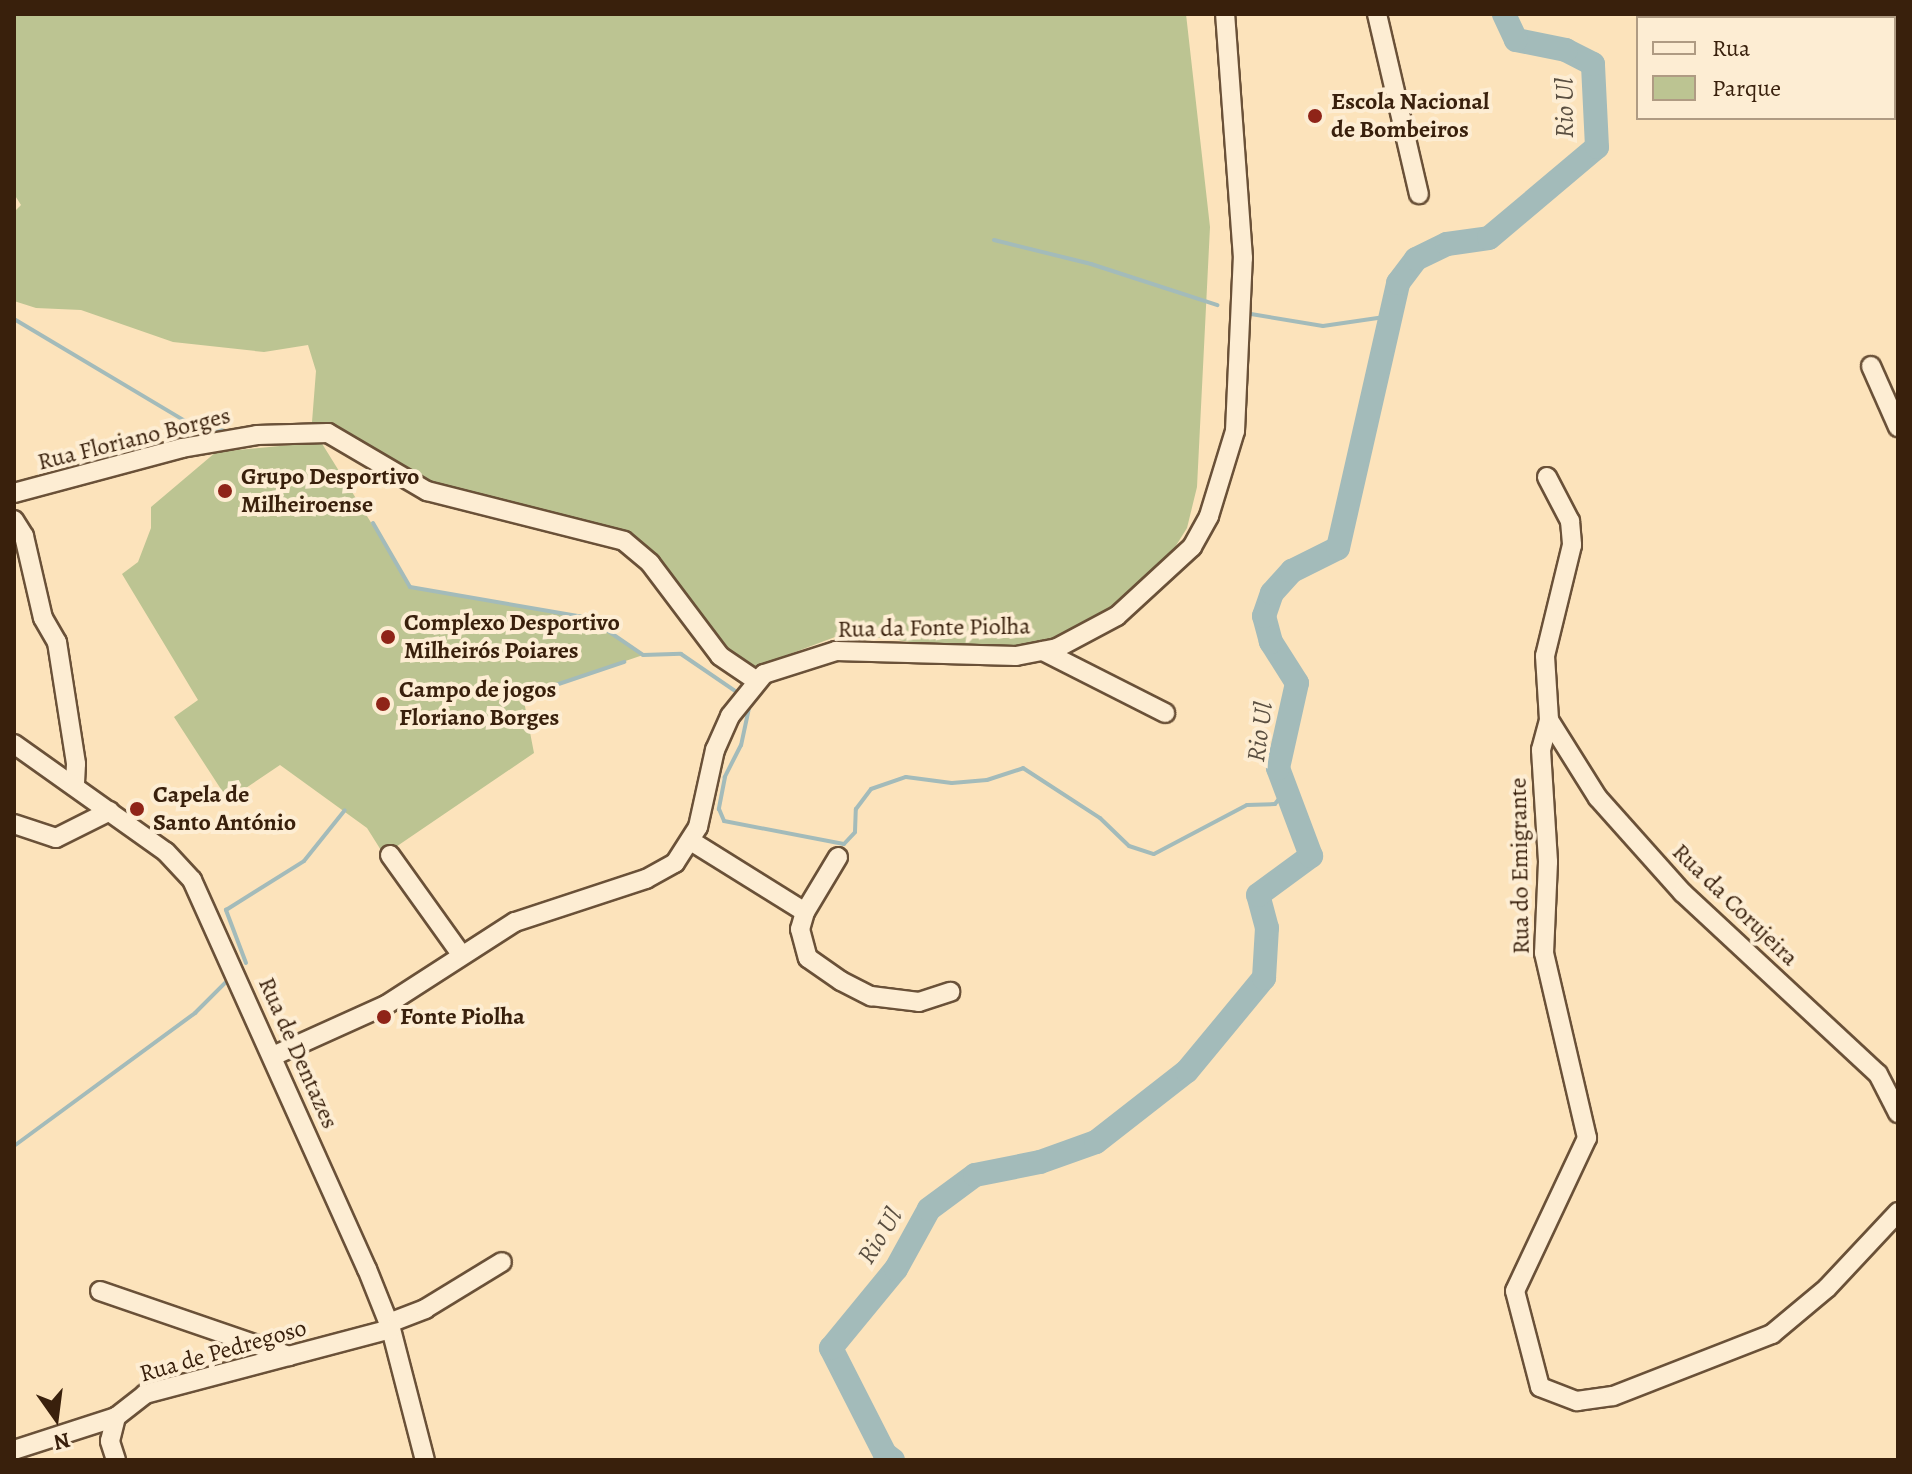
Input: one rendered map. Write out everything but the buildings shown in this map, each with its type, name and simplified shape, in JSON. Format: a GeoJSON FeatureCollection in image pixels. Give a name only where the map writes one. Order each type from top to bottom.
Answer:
{"type":"FeatureCollection","features":[{"type":"Feature","properties":{"kind":"street","name":"Rua da Fonte Piolha"},"geometry":{"type":"LineString","coordinates":[[757,681],[836,651],[1016,656],[1043,651],[1117,616],[1192,547],[1209,516],[1235,431],[1241,182],[1225,14]]}},
{"type":"Feature","properties":{"kind":"street"},"geometry":{"type":"LineString","coordinates":[[1377,14],[1419,194]]}},
{"type":"Feature","properties":{"kind":"street"},"geometry":{"type":"LineString","coordinates":[[1871,366],[1898,427]]}},
{"type":"Feature","properties":{"kind":"street","name":"Rua Floriano Borges"},"geometry":{"type":"LineString","coordinates":[[14,493],[182,448],[257,435],[328,433],[427,491],[591,528],[624,541],[650,563],[720,656],[757,681]]}},
{"type":"Feature","properties":{"kind":"street","name":"Rua do Emigrante"},"geometry":{"type":"LineString","coordinates":[[1547,477],[1570,521],[1572,545],[1545,656],[1549,720],[1541,750],[1548,862],[1544,953],[1587,1138],[1515,1291],[1540,1387],[1577,1401],[1613,1396],[1772,1334],[1827,1288],[1898,1212]]}},
{"type":"Feature","properties":{"kind":"street"},"geometry":{"type":"LineString","coordinates":[[14,520],[24,536],[43,618],[57,642],[76,764],[75,785]]}},
{"type":"Feature","properties":{"kind":"street"},"geometry":{"type":"LineString","coordinates":[[1043,651],[1165,713]]}},
{"type":"Feature","properties":{"kind":"street"},"geometry":{"type":"LineString","coordinates":[[273,1056],[386,1005],[515,922],[658,874],[691,841],[715,750],[730,716],[757,681]]}},
{"type":"Feature","properties":{"kind":"street","name":"Rua da Corujeira"},"geometry":{"type":"LineString","coordinates":[[1549,720],[1598,798],[1683,893],[1878,1074],[1898,1113]]}},
{"type":"Feature","properties":{"kind":"street","name":"Rua de Dentazes"},"geometry":{"type":"LineString","coordinates":[[14,744],[166,852],[192,880],[273,1056],[390,1326],[425,1460]]}},
{"type":"Feature","properties":{"kind":"street"},"geometry":{"type":"LineString","coordinates":[[14,824],[56,838],[110,811]]}},
{"type":"Feature","properties":{"kind":"street"},"geometry":{"type":"LineString","coordinates":[[691,841],[805,912]]}},
{"type":"Feature","properties":{"kind":"street"},"geometry":{"type":"LineString","coordinates":[[390,855],[461,954]]}},
{"type":"Feature","properties":{"kind":"street"},"geometry":{"type":"LineString","coordinates":[[838,857],[805,912],[800,929],[808,958],[841,981],[871,996],[919,1002],[950,992]]}},
{"type":"Feature","properties":{"kind":"street","name":"Rua de Pedregoso"},"geometry":{"type":"LineString","coordinates":[[14,1450],[116,1417],[145,1394],[390,1326],[425,1309],[502,1262]]}},
{"type":"Feature","properties":{"kind":"street"},"geometry":{"type":"LineString","coordinates":[[100,1291],[289,1356]]}},
{"type":"Feature","properties":{"kind":"street"},"geometry":{"type":"LineString","coordinates":[[116,1417],[110,1441],[116,1460]]}},
{"type":"Feature","properties":{"kind":"green space"},"geometry":{"type":"Polygon","coordinates":[[[14,14],[1186,14],[1210,227],[1197,487],[1187,528],[1172,552],[1123,599],[1055,641],[1014,649],[950,649],[887,638],[835,637],[753,668],[736,662],[630,532],[443,489],[312,422],[316,371],[308,345],[264,352],[173,342],[81,310],[36,308],[14,301],[14,212],[21,205],[14,194],[14,14]]]}},
{"type":"Feature","properties":{"kind":"green space","name":"Complexo Desportivo Milheirós Poiares"},"geometry":{"type":"Polygon","coordinates":[[[321,442],[411,587],[589,618],[643,655],[523,696],[534,753],[384,855],[367,828],[280,765],[228,800],[174,717],[198,700],[122,574],[138,562],[151,528],[151,507],[216,452],[321,442]]]}},
{"type":"Feature","properties":{"kind":"waterway","name":"Rio Ul"},"geometry":{"type":"LineString","coordinates":[[893,1460],[885,1454],[831,1348],[896,1269],[929,1209],[975,1175],[1040,1162],[1096,1142],[1187,1071],[1264,978],[1267,928],[1258,895],[1311,856],[1278,768],[1297,683],[1271,642],[1264,616],[1272,593],[1292,571],[1338,548],[1398,283],[1416,259],[1447,244],[1489,238],[1597,147],[1593,64],[1566,50],[1516,40],[1504,14]]}},
{"type":"Feature","properties":{"kind":"waterway"},"geometry":{"type":"LineString","coordinates":[[994,240],[1091,264],[1217,305]]}},
{"type":"Feature","properties":{"kind":"waterway"},"geometry":{"type":"LineString","coordinates":[[1245,313],[1323,326],[1391,316]]}},
{"type":"Feature","properties":{"kind":"waterway"},"geometry":{"type":"LineString","coordinates":[[14,319],[185,421],[225,431]]}},
{"type":"Feature","properties":{"kind":"waterway"},"geometry":{"type":"LineString","coordinates":[[373,523],[410,587],[589,618],[643,655],[681,654],[735,691]]}},
{"type":"Feature","properties":{"kind":"waterway"},"geometry":{"type":"LineString","coordinates":[[523,696],[624,662]]}},
{"type":"Feature","properties":{"kind":"waterway"},"geometry":{"type":"LineString","coordinates":[[749,708],[741,745],[725,777],[719,809],[724,821],[844,844],[855,832],[856,809],[871,789],[906,777],[952,783],[987,780],[1023,768],[1100,818],[1129,846],[1154,854],[1247,805],[1275,804],[1286,790]]}},
{"type":"Feature","properties":{"kind":"waterway"},"geometry":{"type":"LineString","coordinates":[[246,963],[226,910],[304,861],[345,810]]}},
{"type":"Feature","properties":{"kind":"waterway"},"geometry":{"type":"LineString","coordinates":[[14,1146],[195,1013],[227,981]]}},
{"type":"Feature","properties":{"kind":"place","name":"Escola Nacional de Bombeiros"},"geometry":{"type":"Point","coordinates":[1315,116]}},
{"type":"Feature","properties":{"kind":"place","name":"Grupo Desportivo Milheiroense"},"geometry":{"type":"Point","coordinates":[225,491]}},
{"type":"Feature","properties":{"kind":"place","name":"Complexo Desportivo Milheirós Poiares"},"geometry":{"type":"Point","coordinates":[388,637]}},
{"type":"Feature","properties":{"kind":"place","name":"Campo de jogos Floriano Borges"},"geometry":{"type":"Point","coordinates":[383,704]}},
{"type":"Feature","properties":{"kind":"place","name":"Capela de Santo António"},"geometry":{"type":"Point","coordinates":[137,809]}},
{"type":"Feature","properties":{"kind":"place","name":"Fonte Piolha"},"geometry":{"type":"Point","coordinates":[384,1017]}}]}
